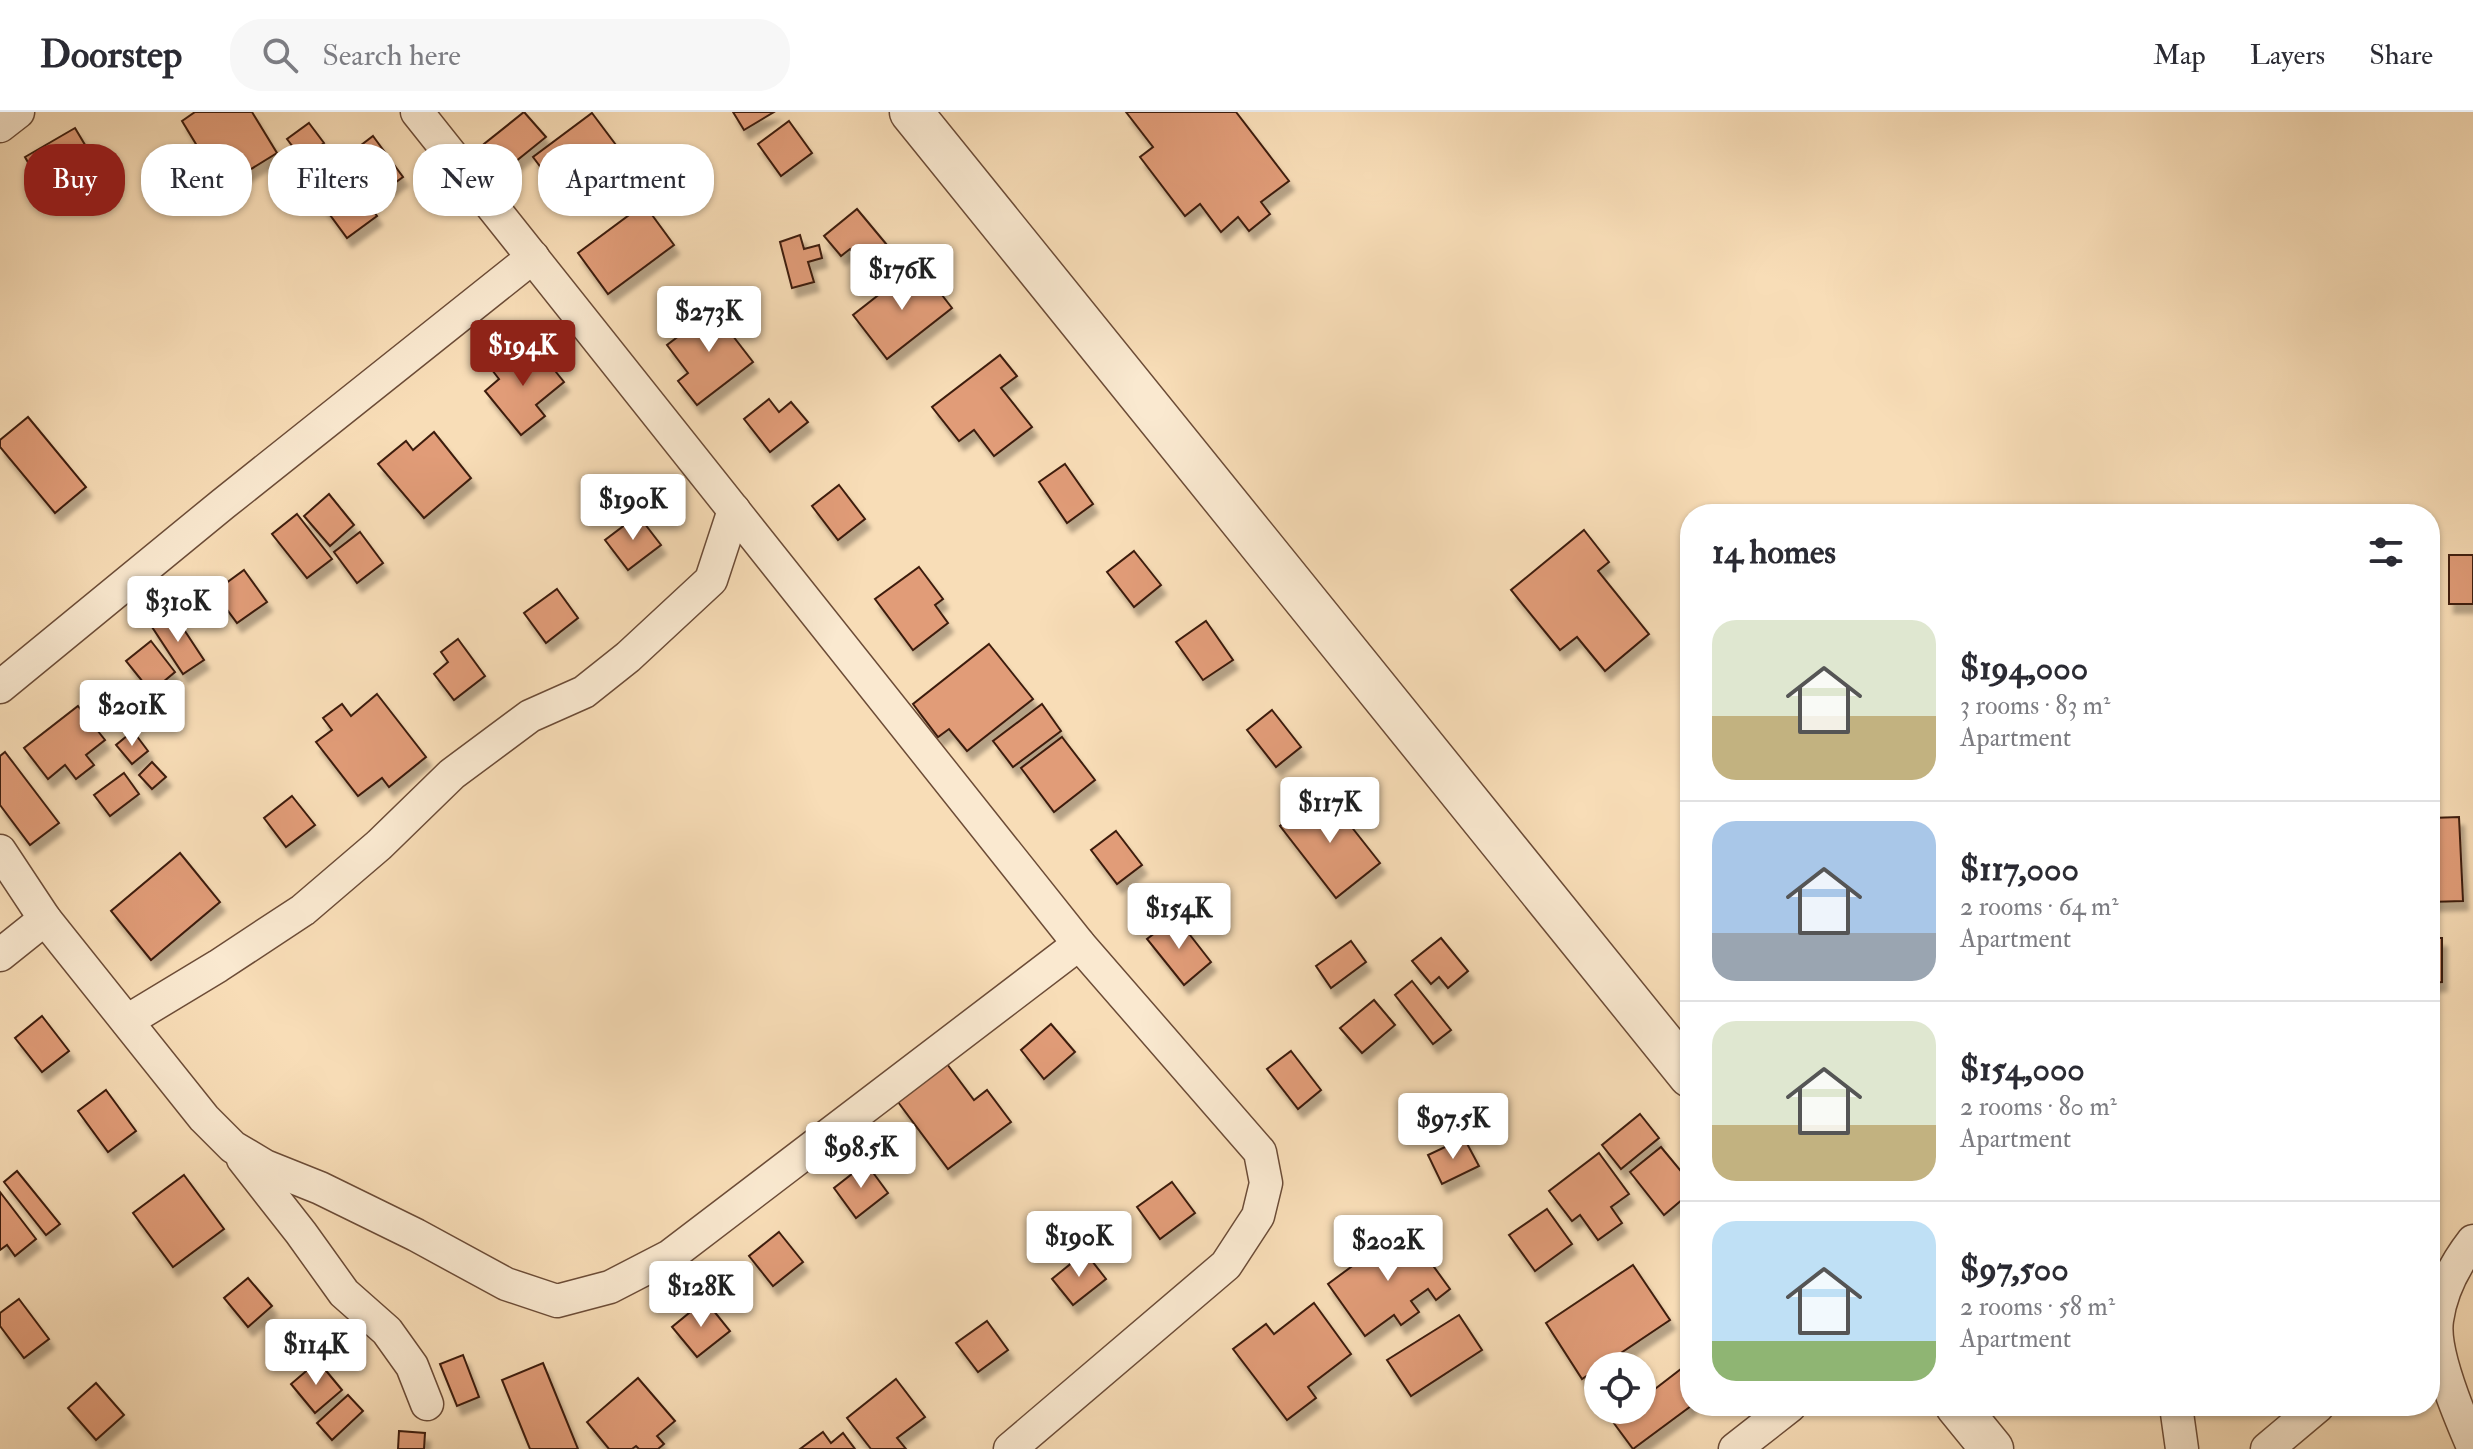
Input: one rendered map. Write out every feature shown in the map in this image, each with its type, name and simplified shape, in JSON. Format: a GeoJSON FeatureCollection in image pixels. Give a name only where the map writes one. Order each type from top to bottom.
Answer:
{"type":"FeatureCollection","features":[{"type":"Feature","properties":{"kind":"street"},"geometry":{"type":"LineString","coordinates":[[0,126],[18,112]]}},
{"type":"Feature","properties":{"kind":"street"},"geometry":{"type":"LineString","coordinates":[[417,112],[1079,944],[1260,1152],[1266,1183],[1258,1216],[1226,1265],[1010,1449]]}},
{"type":"Feature","properties":{"kind":"street"},"geometry":{"type":"LineString","coordinates":[[911,112],[1680,1064]]}},
{"type":"Feature","properties":{"kind":"street"},"geometry":{"type":"LineString","coordinates":[[0,687],[223,504],[533,257]]}},
{"type":"Feature","properties":{"kind":"street"},"geometry":{"type":"LineString","coordinates":[[127,1021],[303,910],[379,845],[452,774],[530,716],[584,692],[628,657],[711,580],[734,510]]}},
{"type":"Feature","properties":{"kind":"street"},"geometry":{"type":"LineString","coordinates":[[0,851],[45,919],[204,1118],[233,1147],[344,1293],[387,1331],[412,1366],[427,1404]]}},
{"type":"Feature","properties":{"kind":"street"},"geometry":{"type":"LineString","coordinates":[[0,955],[45,919]]}},
{"type":"Feature","properties":{"kind":"street"},"geometry":{"type":"LineString","coordinates":[[233,1147],[265,1166],[320,1188],[416,1235],[506,1284],[557,1301],[610,1287],[670,1256],[1079,944]]}},
{"type":"Feature","properties":{"kind":"street"},"geometry":{"type":"LineString","coordinates":[[2440,1285],[2473,1241]]}},
{"type":"Feature","properties":{"kind":"street"},"geometry":{"type":"LineString","coordinates":[[2440,1349],[2443,1370],[2473,1447]]}},
{"type":"Feature","properties":{"kind":"street"},"geometry":{"type":"LineString","coordinates":[[1735,1449],[1777,1416]]}},
{"type":"Feature","properties":{"kind":"street"},"geometry":{"type":"LineString","coordinates":[[1965,1416],[1992,1449]]}},
{"type":"Feature","properties":{"kind":"street"},"geometry":{"type":"LineString","coordinates":[[2177,1416],[2182,1449]]}},
{"type":"Feature","properties":{"kind":"street"},"geometry":{"type":"LineString","coordinates":[[2267,1449],[2306,1416]]}},
{"type":"Feature","properties":{"kind":"building"},"geometry":{"type":"Polygon","coordinates":[[[195,112],[252,112],[272,144],[268,144],[268,159],[252,168],[252,144],[196,144],[182,121],[195,112]]]}},
{"type":"Feature","properties":{"kind":"building"},"geometry":{"type":"Polygon","coordinates":[[[524,112],[546,137],[522,156],[522,144],[484,144],[524,112]]]}},
{"type":"Feature","properties":{"kind":"building"},"geometry":{"type":"Polygon","coordinates":[[[733,112],[774,112],[744,130],[733,112]]]}},
{"type":"Feature","properties":{"kind":"building"},"geometry":{"type":"Polygon","coordinates":[[[1126,112],[1236,112],[1289,181],[1261,202],[1270,214],[1249,231],[1238,217],[1221,232],[1200,204],[1185,216],[1140,157],[1153,147],[1126,112]]]}},
{"type":"Feature","properties":{"kind":"building"},"geometry":{"type":"Polygon","coordinates":[[[592,113],[615,144],[550,144],[592,113]]]}},
{"type":"Feature","properties":{"kind":"building"},"geometry":{"type":"Polygon","coordinates":[[[789,121],[812,153],[781,176],[758,144],[789,121]]]}},
{"type":"Feature","properties":{"kind":"building"},"geometry":{"type":"Polygon","coordinates":[[[309,123],[324,143],[291,144],[287,139],[309,123]]]}},
{"type":"Feature","properties":{"kind":"building"},"geometry":{"type":"Polygon","coordinates":[[[75,128],[84,144],[47,144],[75,128]]]}},
{"type":"Feature","properties":{"kind":"building"},"geometry":{"type":"Polygon","coordinates":[[[373,136],[379,144],[363,144],[373,136]]]}},
{"type":"Feature","properties":{"kind":"building"},"geometry":{"type":"Polygon","coordinates":[[[857,209],[887,245],[864,265],[850,249],[841,256],[824,236],[857,209]]]}},
{"type":"Feature","properties":{"kind":"building"},"geometry":{"type":"Polygon","coordinates":[[[331,216],[377,216],[347,238],[331,216]]]}},
{"type":"Feature","properties":{"kind":"building"},"geometry":{"type":"Polygon","coordinates":[[[628,216],[653,216],[674,245],[608,294],[578,253],[628,216]]]}},
{"type":"Feature","properties":{"kind":"building"},"geometry":{"type":"Polygon","coordinates":[[[800,235],[804,249],[819,245],[822,258],[808,262],[814,282],[792,288],[780,242],[800,235]]]}},
{"type":"Feature","properties":{"kind":"building"},"geometry":{"type":"Polygon","coordinates":[[[918,264],[952,308],[887,359],[853,315],[918,264]]]}},
{"type":"Feature","properties":{"kind":"building"},"geometry":{"type":"Polygon","coordinates":[[[725,301],[737,318],[726,327],[753,362],[697,405],[678,381],[688,373],[667,345],[725,301]]]}},
{"type":"Feature","properties":{"kind":"building"},"geometry":{"type":"Polygon","coordinates":[[[536,347],[564,382],[536,405],[545,416],[521,435],[485,391],[499,379],[492,370],[512,353],[519,361],[536,347]]]}},
{"type":"Feature","properties":{"kind":"building"},"geometry":{"type":"Polygon","coordinates":[[[1000,355],[1017,376],[1001,388],[1032,427],[994,456],[974,430],[959,441],[932,407],[1000,355]]]}},
{"type":"Feature","properties":{"kind":"building"},"geometry":{"type":"Polygon","coordinates":[[[769,399],[779,412],[791,402],[808,422],[770,452],[744,419],[769,399]]]}},
{"type":"Feature","properties":{"kind":"building"},"geometry":{"type":"Polygon","coordinates":[[[28,417],[86,487],[55,513],[0,447],[0,440],[28,417]]]}},
{"type":"Feature","properties":{"kind":"building"},"geometry":{"type":"Polygon","coordinates":[[[434,432],[471,478],[424,518],[378,464],[406,441],[413,450],[434,432]]]}},
{"type":"Feature","properties":{"kind":"building"},"geometry":{"type":"Polygon","coordinates":[[[1065,464],[1093,504],[1067,523],[1039,482],[1065,464]]]}},
{"type":"Feature","properties":{"kind":"building"},"geometry":{"type":"Polygon","coordinates":[[[839,485],[865,519],[838,540],[812,506],[839,485]]]}},
{"type":"Feature","properties":{"kind":"building"},"geometry":{"type":"Polygon","coordinates":[[[329,494],[354,525],[330,546],[304,516],[329,494]]]}},
{"type":"Feature","properties":{"kind":"building"},"geometry":{"type":"Polygon","coordinates":[[[297,514],[332,559],[307,578],[272,534],[297,514]]]}},
{"type":"Feature","properties":{"kind":"building"},"geometry":{"type":"Polygon","coordinates":[[[638,515],[661,545],[628,570],[605,540],[638,515]]]}},
{"type":"Feature","properties":{"kind":"building"},"geometry":{"type":"Polygon","coordinates":[[[1584,530],[1609,562],[1598,571],[1649,634],[1605,671],[1577,637],[1560,650],[1511,590],[1584,530]]]}},
{"type":"Feature","properties":{"kind":"building"},"geometry":{"type":"Polygon","coordinates":[[[360,532],[383,563],[357,583],[334,552],[360,532]]]}},
{"type":"Feature","properties":{"kind":"building"},"geometry":{"type":"Polygon","coordinates":[[[1134,551],[1161,585],[1134,607],[1107,572],[1134,551]]]}},
{"type":"Feature","properties":{"kind":"building"},"geometry":{"type":"Polygon","coordinates":[[[2449,555],[2473,555],[2473,604],[2449,604],[2449,555]]]}},
{"type":"Feature","properties":{"kind":"building"},"geometry":{"type":"Polygon","coordinates":[[[919,567],[943,599],[935,605],[948,623],[913,650],[875,599],[919,567]]]}},
{"type":"Feature","properties":{"kind":"building"},"geometry":{"type":"Polygon","coordinates":[[[244,570],[267,602],[237,623],[214,592],[244,570]]]}},
{"type":"Feature","properties":{"kind":"building"},"geometry":{"type":"Polygon","coordinates":[[[557,589],[578,618],[546,643],[524,613],[557,589]]]}},
{"type":"Feature","properties":{"kind":"building"},"geometry":{"type":"Polygon","coordinates":[[[173,613],[204,660],[183,674],[152,627],[173,613]]]}},
{"type":"Feature","properties":{"kind":"building"},"geometry":{"type":"Polygon","coordinates":[[[1206,621],[1233,660],[1203,680],[1176,642],[1206,621]]]}},
{"type":"Feature","properties":{"kind":"building"},"geometry":{"type":"Polygon","coordinates":[[[458,639],[485,676],[454,700],[434,674],[448,662],[441,652],[458,639]]]}},
{"type":"Feature","properties":{"kind":"building"},"geometry":{"type":"Polygon","coordinates":[[[151,641],[175,672],[151,692],[126,661],[151,641]]]}},
{"type":"Feature","properties":{"kind":"building"},"geometry":{"type":"Polygon","coordinates":[[[989,644],[1033,699],[967,751],[949,729],[938,737],[913,704],[989,644]]]}},
{"type":"Feature","properties":{"kind":"building"},"geometry":{"type":"Polygon","coordinates":[[[377,694],[426,757],[389,787],[382,778],[358,796],[316,742],[332,730],[323,718],[342,704],[351,716],[377,694]]]}},
{"type":"Feature","properties":{"kind":"building"},"geometry":{"type":"Polygon","coordinates":[[[1042,704],[1061,731],[1013,767],[993,741],[1042,704]]]}},
{"type":"Feature","properties":{"kind":"building"},"geometry":{"type":"Polygon","coordinates":[[[78,706],[105,740],[86,755],[94,765],[76,779],[65,765],[48,779],[24,748],[78,706]]]}},
{"type":"Feature","properties":{"kind":"building"},"geometry":{"type":"Polygon","coordinates":[[[1272,710],[1301,747],[1276,767],[1247,730],[1272,710]]]}},
{"type":"Feature","properties":{"kind":"building"},"geometry":{"type":"Polygon","coordinates":[[[133,731],[148,751],[132,764],[116,745],[133,731]]]}},
{"type":"Feature","properties":{"kind":"building"},"geometry":{"type":"Polygon","coordinates":[[[1062,737],[1095,780],[1054,812],[1021,768],[1062,737]]]}},
{"type":"Feature","properties":{"kind":"building"},"geometry":{"type":"Polygon","coordinates":[[[5,752],[59,823],[30,845],[0,805],[0,756],[5,752]]]}},
{"type":"Feature","properties":{"kind":"building"},"geometry":{"type":"Polygon","coordinates":[[[152,762],[166,777],[152,789],[139,775],[152,762]]]}},
{"type":"Feature","properties":{"kind":"building"},"geometry":{"type":"Polygon","coordinates":[[[124,773],[139,794],[110,816],[94,795],[124,773]]]}},
{"type":"Feature","properties":{"kind":"building"},"geometry":{"type":"Polygon","coordinates":[[[1324,792],[1380,863],[1336,898],[1280,826],[1324,792]]]}},
{"type":"Feature","properties":{"kind":"building"},"geometry":{"type":"Polygon","coordinates":[[[292,796],[315,825],[286,847],[264,818],[292,796]]]}},
{"type":"Feature","properties":{"kind":"building"},"geometry":{"type":"Polygon","coordinates":[[[2459,817],[2463,901],[2440,902],[2440,818],[2459,817]]]}},
{"type":"Feature","properties":{"kind":"building"},"geometry":{"type":"Polygon","coordinates":[[[1116,831],[1142,865],[1117,884],[1091,850],[1116,831]]]}},
{"type":"Feature","properties":{"kind":"building"},"geometry":{"type":"Polygon","coordinates":[[[180,853],[220,902],[151,960],[111,911],[180,853]]]}},
{"type":"Feature","properties":{"kind":"building"},"geometry":{"type":"Polygon","coordinates":[[[1176,917],[1211,962],[1184,985],[1147,939],[1176,917]]]}},
{"type":"Feature","properties":{"kind":"building"},"geometry":{"type":"Polygon","coordinates":[[[1441,938],[1468,971],[1448,988],[1439,977],[1431,984],[1412,961],[1441,938]]]}},
{"type":"Feature","properties":{"kind":"building"},"geometry":{"type":"Polygon","coordinates":[[[2440,938],[2442,938],[2440,982],[2440,938]]]}},
{"type":"Feature","properties":{"kind":"building"},"geometry":{"type":"Polygon","coordinates":[[[1351,941],[1366,962],[1331,988],[1316,966],[1351,941]]]}},
{"type":"Feature","properties":{"kind":"building"},"geometry":{"type":"Polygon","coordinates":[[[1412,981],[1451,1030],[1433,1044],[1395,995],[1412,981]]]}},
{"type":"Feature","properties":{"kind":"building"},"geometry":{"type":"Polygon","coordinates":[[[1374,1000],[1395,1025],[1362,1053],[1340,1028],[1374,1000]]]}},
{"type":"Feature","properties":{"kind":"building"},"geometry":{"type":"Polygon","coordinates":[[[42,1016],[69,1051],[42,1072],[15,1038],[42,1016]]]}},
{"type":"Feature","properties":{"kind":"building"},"geometry":{"type":"Polygon","coordinates":[[[1051,1024],[1075,1052],[1044,1079],[1021,1050],[1051,1024]]]}},
{"type":"Feature","properties":{"kind":"building"},"geometry":{"type":"Polygon","coordinates":[[[1291,1051],[1321,1090],[1298,1109],[1267,1069],[1291,1051]]]}},
{"type":"Feature","properties":{"kind":"building"},"geometry":{"type":"Polygon","coordinates":[[[947,1064],[974,1100],[987,1090],[1011,1122],[948,1169],[898,1102],[947,1064]]]}},
{"type":"Feature","properties":{"kind":"building"},"geometry":{"type":"Polygon","coordinates":[[[106,1090],[136,1131],[108,1152],[78,1111],[106,1090]]]}},
{"type":"Feature","properties":{"kind":"building"},"geometry":{"type":"Polygon","coordinates":[[[1640,1114],[1659,1138],[1621,1169],[1602,1145],[1640,1114]]]}},
{"type":"Feature","properties":{"kind":"building"},"geometry":{"type":"Polygon","coordinates":[[[1464,1138],[1479,1166],[1442,1184],[1428,1155],[1464,1138]]]}},
{"type":"Feature","properties":{"kind":"building"},"geometry":{"type":"Polygon","coordinates":[[[1661,1147],[1680,1170],[1680,1201],[1664,1215],[1630,1172],[1661,1147]]]}},
{"type":"Feature","properties":{"kind":"building"},"geometry":{"type":"Polygon","coordinates":[[[1599,1153],[1629,1194],[1611,1207],[1622,1223],[1598,1240],[1580,1215],[1572,1221],[1549,1191],[1599,1153]]]}},
{"type":"Feature","properties":{"kind":"building"},"geometry":{"type":"Polygon","coordinates":[[[866,1163],[888,1193],[856,1218],[834,1188],[866,1163]]]}},
{"type":"Feature","properties":{"kind":"building"},"geometry":{"type":"Polygon","coordinates":[[[17,1171],[60,1224],[46,1235],[4,1182],[17,1171]]]}},
{"type":"Feature","properties":{"kind":"building"},"geometry":{"type":"Polygon","coordinates":[[[184,1175],[224,1229],[173,1267],[133,1213],[184,1175]]]}},
{"type":"Feature","properties":{"kind":"building"},"geometry":{"type":"Polygon","coordinates":[[[1172,1182],[1195,1213],[1160,1239],[1137,1207],[1172,1182]]]}},
{"type":"Feature","properties":{"kind":"building"},"geometry":{"type":"Polygon","coordinates":[[[0,1192],[36,1239],[15,1256],[7,1245],[0,1250],[0,1192]]]}},
{"type":"Feature","properties":{"kind":"building"},"geometry":{"type":"Polygon","coordinates":[[[1547,1209],[1572,1244],[1535,1271],[1509,1235],[1547,1209]]]}},
{"type":"Feature","properties":{"kind":"building"},"geometry":{"type":"Polygon","coordinates":[[[1405,1227],[1450,1289],[1436,1300],[1428,1289],[1411,1301],[1419,1312],[1401,1325],[1394,1315],[1365,1336],[1328,1284],[1405,1227]]]}},
{"type":"Feature","properties":{"kind":"building"},"geometry":{"type":"Polygon","coordinates":[[[779,1232],[803,1262],[773,1286],[749,1256],[779,1232]]]}},
{"type":"Feature","properties":{"kind":"building"},"geometry":{"type":"Polygon","coordinates":[[[1085,1252],[1106,1279],[1073,1305],[1052,1279],[1085,1252]]]}},
{"type":"Feature","properties":{"kind":"building"},"geometry":{"type":"Polygon","coordinates":[[[1633,1265],[1670,1320],[1622,1352],[1584,1352],[1582,1379],[1546,1323],[1633,1265]]]}},
{"type":"Feature","properties":{"kind":"building"},"geometry":{"type":"Polygon","coordinates":[[[248,1278],[272,1306],[248,1327],[224,1298],[248,1278]]]}},
{"type":"Feature","properties":{"kind":"building"},"geometry":{"type":"Polygon","coordinates":[[[19,1299],[49,1339],[24,1358],[0,1326],[0,1313],[19,1299]]]}},
{"type":"Feature","properties":{"kind":"building"},"geometry":{"type":"Polygon","coordinates":[[[705,1300],[730,1331],[697,1357],[672,1327],[705,1300]]]}},
{"type":"Feature","properties":{"kind":"building"},"geometry":{"type":"Polygon","coordinates":[[[1314,1303],[1351,1354],[1308,1387],[1316,1398],[1287,1420],[1233,1349],[1266,1324],[1274,1334],[1314,1303]]]}},
{"type":"Feature","properties":{"kind":"building"},"geometry":{"type":"Polygon","coordinates":[[[1459,1315],[1482,1350],[1411,1396],[1387,1360],[1459,1315]]]}},
{"type":"Feature","properties":{"kind":"building"},"geometry":{"type":"Polygon","coordinates":[[[987,1321],[1008,1350],[978,1372],[956,1343],[987,1321]]]}},
{"type":"Feature","properties":{"kind":"building"},"geometry":{"type":"Polygon","coordinates":[[[463,1355],[479,1397],[457,1406],[440,1364],[463,1355]]]}},
{"type":"Feature","properties":{"kind":"building"},"geometry":{"type":"Polygon","coordinates":[[[318,1361],[342,1390],[315,1413],[291,1384],[318,1361]]]}},
{"type":"Feature","properties":{"kind":"building"},"geometry":{"type":"Polygon","coordinates":[[[543,1363],[578,1449],[530,1449],[502,1380],[543,1363]]]}},
{"type":"Feature","properties":{"kind":"building"},"geometry":{"type":"Polygon","coordinates":[[[1680,1370],[1680,1414],[1633,1449],[1614,1424],[1656,1424],[1656,1388],[1680,1370]]]}},
{"type":"Feature","properties":{"kind":"building"},"geometry":{"type":"Polygon","coordinates":[[[638,1378],[675,1421],[657,1436],[664,1444],[658,1449],[639,1449],[636,1446],[632,1449],[609,1449],[587,1422],[638,1378]]]}},
{"type":"Feature","properties":{"kind":"building"},"geometry":{"type":"Polygon","coordinates":[[[896,1379],[925,1417],[897,1438],[906,1449],[871,1449],[847,1418],[896,1379]]]}},
{"type":"Feature","properties":{"kind":"building"},"geometry":{"type":"Polygon","coordinates":[[[96,1383],[124,1415],[96,1440],[68,1408],[96,1383]]]}},
{"type":"Feature","properties":{"kind":"building"},"geometry":{"type":"Polygon","coordinates":[[[348,1395],[363,1411],[332,1440],[317,1423],[348,1395]]]}},
{"type":"Feature","properties":{"kind":"building"},"geometry":{"type":"Polygon","coordinates":[[[399,1431],[425,1433],[424,1449],[398,1449],[399,1431]]]}},
{"type":"Feature","properties":{"kind":"building"},"geometry":{"type":"Polygon","coordinates":[[[823,1432],[831,1443],[843,1433],[855,1449],[800,1449],[823,1432]]]}}]}
